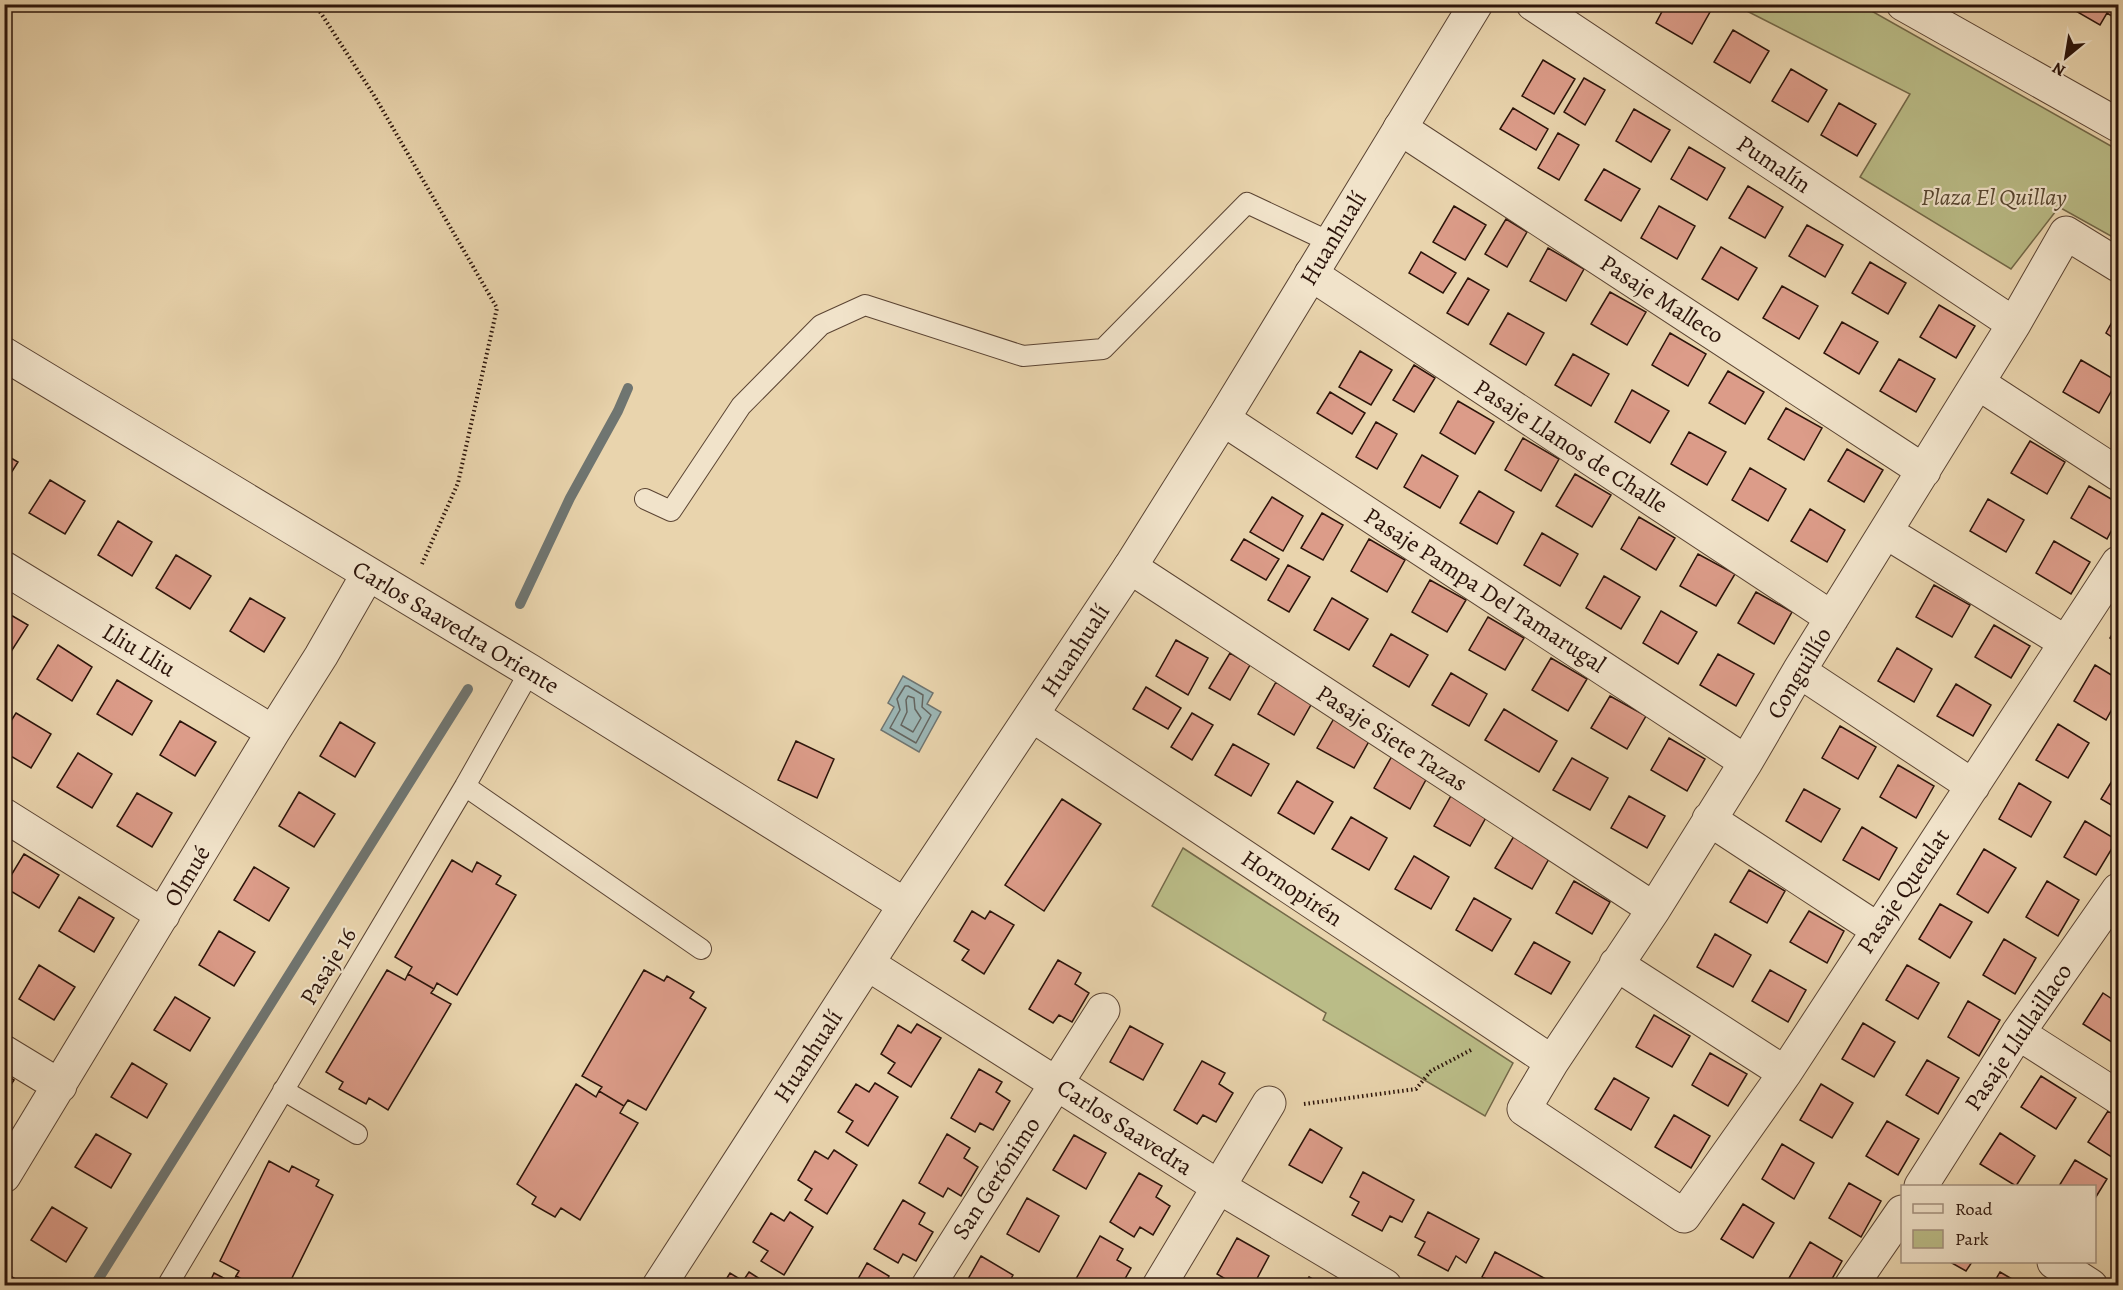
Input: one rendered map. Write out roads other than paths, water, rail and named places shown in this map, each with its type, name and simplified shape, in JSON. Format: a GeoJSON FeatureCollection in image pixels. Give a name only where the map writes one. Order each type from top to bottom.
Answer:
{"type":"FeatureCollection","features":[{"type":"Feature","properties":{"kind":"street","name":"Huanhualí"},"geometry":{"type":"LineString","coordinates":[[659,1286],[905,905],[1130,567],[1476,4]]}},
{"type":"Feature","properties":{"kind":"street","name":"Pumalín"},"geometry":{"type":"LineString","coordinates":[[1533,4],[2014,324]]}},
{"type":"Feature","properties":{"kind":"street"},"geometry":{"type":"LineString","coordinates":[[1902,4],[2118,125]]}},
{"type":"Feature","properties":{"kind":"street","name":"Pasaje Malleco"},"geometry":{"type":"LineString","coordinates":[[1400,128],[1924,471]]}},
{"type":"Feature","properties":{"kind":"street","name":"Conguillío"},"geometry":{"type":"LineString","coordinates":[[1683,1216],[1524,1109],[1746,762],[1799,671],[2014,324],[2066,233],[2118,265]]}},
{"type":"Feature","properties":{"kind":"street","name":"Pasaje Llanos de Challe"},"geometry":{"type":"LineString","coordinates":[[1311,273],[1832,618]]}},
{"type":"Feature","properties":{"kind":"street","name":"Carlos Saavedra Oriente"},"geometry":{"type":"LineString","coordinates":[[4,354],[530,671],[905,905]]}},
{"type":"Feature","properties":{"kind":"street"},"geometry":{"type":"LineString","coordinates":[[1978,383],[2118,474]]}},
{"type":"Feature","properties":{"kind":"street","name":"Pasaje Pampa Del Tamarugal"},"geometry":{"type":"LineString","coordinates":[[1223,419],[1746,762]]}},
{"type":"Feature","properties":{"kind":"street"},"geometry":{"type":"LineString","coordinates":[[1886,532],[2066,642]]}},
{"type":"Feature","properties":{"kind":"street","name":"Pasaje Queulat"},"geometry":{"type":"LineString","coordinates":[[1683,1216],[1785,1073],[2118,563]]}},
{"type":"Feature","properties":{"kind":"street","name":"Pasaje Siete Tazas"},"geometry":{"type":"LineString","coordinates":[[1130,567],[1654,909]]}},
{"type":"Feature","properties":{"kind":"street","name":"Lliu Lliu"},"geometry":{"type":"LineString","coordinates":[[4,568],[273,732]]}},
{"type":"Feature","properties":{"kind":"street","name":"Olmué"},"geometry":{"type":"LineString","coordinates":[[4,1176],[321,656],[368,574]]}},
{"type":"Feature","properties":{"kind":"street"},"geometry":{"type":"LineString","coordinates":[[1799,671],[1973,786]]}},
{"type":"Feature","properties":{"kind":"street","name":"Hornopirén"},"geometry":{"type":"LineString","coordinates":[[1032,715],[1552,1062]]}},
{"type":"Feature","properties":{"kind":"street"},"geometry":{"type":"LineString","coordinates":[[4,815],[163,915]]}},
{"type":"Feature","properties":{"kind":"street"},"geometry":{"type":"LineString","coordinates":[[1709,819],[1877,929]]}},
{"type":"Feature","properties":{"kind":"street","name":"Pasaje Llullaillaco"},"geometry":{"type":"LineString","coordinates":[[1928,1184],[2018,1033],[2118,892]]}},
{"type":"Feature","properties":{"kind":"street","name":"Carlos Saavedra"},"geometry":{"type":"LineString","coordinates":[[868,964],[1219,1187],[1385,1286]]}},
{"type":"Feature","properties":{"kind":"street"},"geometry":{"type":"LineString","coordinates":[[1616,964],[1785,1073]]}},
{"type":"Feature","properties":{"kind":"street","name":"San Gerónimo"},"geometry":{"type":"LineString","coordinates":[[928,1286],[1103,1010]]}},
{"type":"Feature","properties":{"kind":"street"},"geometry":{"type":"LineString","coordinates":[[2018,1033],[2118,1097]]}},
{"type":"Feature","properties":{"kind":"street"},"geometry":{"type":"LineString","coordinates":[[4,1052],[60,1086]]}},
{"type":"Feature","properties":{"kind":"street"},"geometry":{"type":"LineString","coordinates":[[1159,1286],[1269,1103]]}},
{"type":"Feature","properties":{"kind":"street"},"geometry":{"type":"LineString","coordinates":[[1851,1286],[1901,1213]]}},
{"type":"Feature","properties":{"kind":"street"},"geometry":{"type":"LineString","coordinates":[[2056,1263],[2091,1286]]}},
{"type":"Feature","properties":{"kind":"lane"},"geometry":{"type":"LineString","coordinates":[[645,499],[671,511],[741,406],[820,325],[865,305],[1023,356],[1103,350],[1247,203],[1330,242]]}},
{"type":"Feature","properties":{"kind":"lane","name":"Pasaje 16"},"geometry":{"type":"LineString","coordinates":[[166,1286],[465,786],[530,671]]}},
{"type":"Feature","properties":{"kind":"lane"},"geometry":{"type":"LineString","coordinates":[[465,786],[701,949]]}},
{"type":"Feature","properties":{"kind":"lane"},"geometry":{"type":"LineString","coordinates":[[283,1090],[357,1134]]}},
{"type":"Feature","properties":{"kind":"water"},"geometry":{"type":"Polygon","coordinates":[[[903,676],[933,693],[927,704],[941,712],[919,752],[881,730],[894,707],[888,703],[903,676]]]}},
{"type":"Feature","properties":{"kind":"waterway"},"geometry":{"type":"LineString","coordinates":[[520,604],[570,498],[618,411],[628,388]]}},
{"type":"Feature","properties":{"kind":"waterway"},"geometry":{"type":"LineString","coordinates":[[94,1286],[468,689]]}},
{"type":"Feature","properties":{"kind":"park label","name":"Plaza El Quillay"},"geometry":{"type":"Point","coordinates":[1994,197]}}]}
